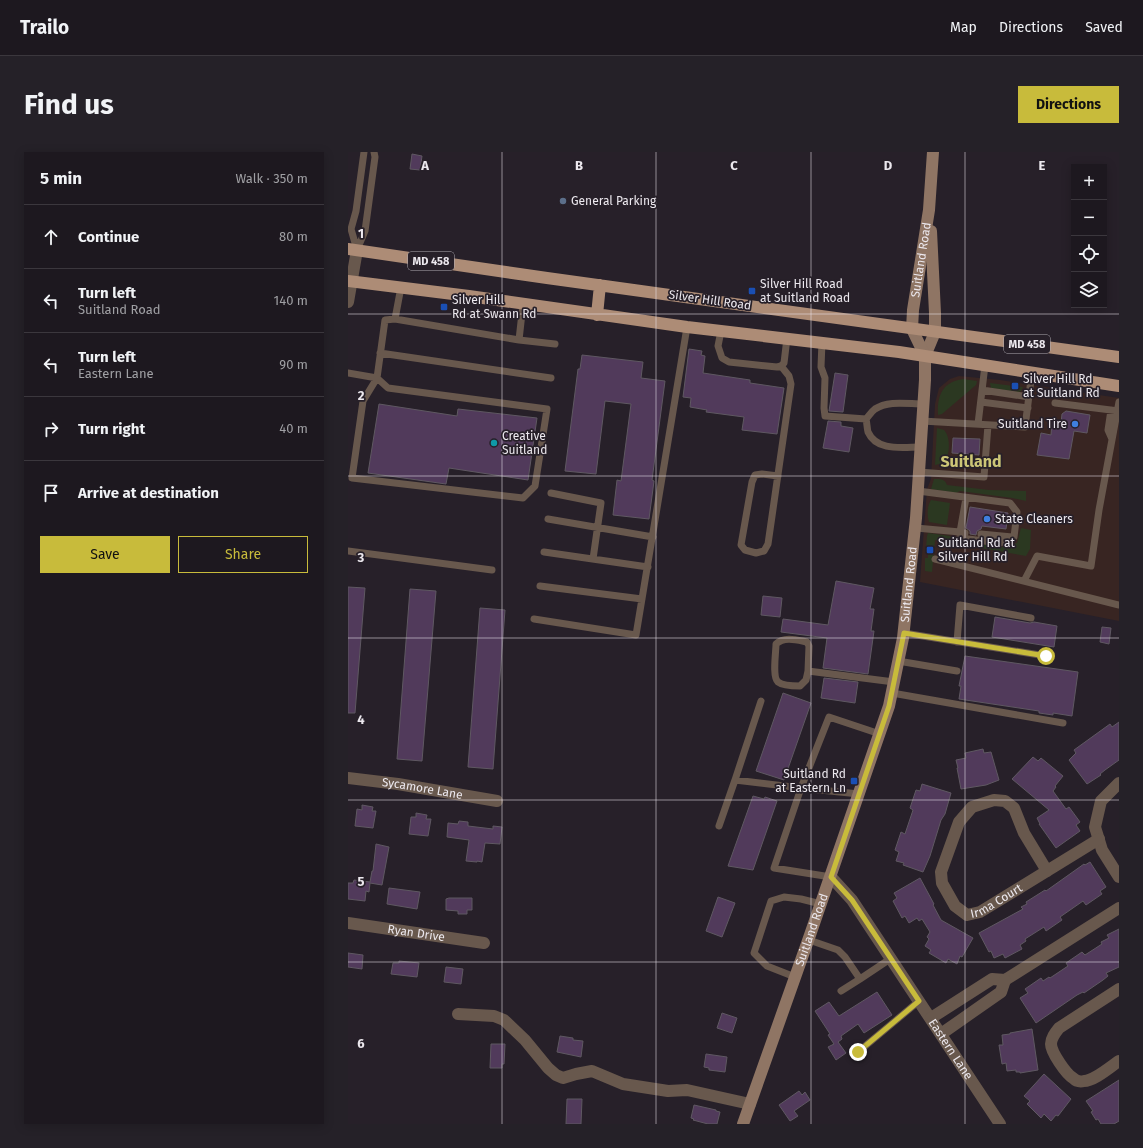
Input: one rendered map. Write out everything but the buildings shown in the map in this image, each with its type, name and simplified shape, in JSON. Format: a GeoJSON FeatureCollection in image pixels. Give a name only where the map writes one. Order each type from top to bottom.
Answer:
{"type":"FeatureCollection","features":[{"type":"Feature","properties":{"kind":"main road","name":"Suitland Road"},"geometry":{"type":"LineString","coordinates":[[925,356],[912,329],[913,310],[929,210],[933,152]]}},
{"type":"Feature","properties":{"kind":"main road","name":"Suitland Road"},"geometry":{"type":"LineString","coordinates":[[743,1124],[831,877],[880,734],[893,688],[904,633],[916,528],[925,380],[925,356],[935,332],[929,210]]}},
{"type":"Feature","properties":{"kind":"main road","name":"Silver Hill Road"},"geometry":{"type":"LineString","coordinates":[[352,249],[912,329],[1119,356]]}},
{"type":"Feature","properties":{"kind":"main road","name":"MD 458"},"geometry":{"type":"LineString","coordinates":[[350,281],[687,327],[822,342],[925,356],[1119,386]]}},
{"type":"Feature","properties":{"kind":"main road"},"geometry":{"type":"LineString","coordinates":[[597,315],[600,285]]}},
{"type":"Feature","properties":{"kind":"street"},"geometry":{"type":"LineString","coordinates":[[348,302],[352,249]]}},
{"type":"Feature","properties":{"kind":"street","name":"Sycamore Lane"},"geometry":{"type":"LineString","coordinates":[[348,778],[398,784],[497,800]]}},
{"type":"Feature","properties":{"kind":"street"},"geometry":{"type":"LineString","coordinates":[[1119,783],[1101,801],[1095,827],[1102,850],[1119,877]]}},
{"type":"Feature","properties":{"kind":"street","name":"Irma Court"},"geometry":{"type":"LineString","coordinates":[[1047,871],[1024,833],[1014,808],[1005,801],[994,800],[972,807],[959,822],[941,872],[942,883],[955,906],[967,915],[980,912],[1047,871],[1099,839]]}},
{"type":"Feature","properties":{"kind":"street","name":"Eastern Lane"},"geometry":{"type":"LineString","coordinates":[[831,877],[852,900],[1000,1124]]}},
{"type":"Feature","properties":{"kind":"street"},"geometry":{"type":"LineString","coordinates":[[931,1018],[992,979],[1005,980],[1119,908]]}},
{"type":"Feature","properties":{"kind":"street","name":"Ryan Drive"},"geometry":{"type":"LineString","coordinates":[[348,923],[484,943]]}},
{"type":"Feature","properties":{"kind":"street"},"geometry":{"type":"LineString","coordinates":[[941,1034],[1001,992],[1005,980]]}},
{"type":"Feature","properties":{"kind":"street"},"geometry":{"type":"LineString","coordinates":[[1119,989],[1059,1028],[1053,1035],[1051,1045],[1065,1071],[1072,1078],[1078,1081],[1086,1082],[1119,1061]]}},
{"type":"Feature","properties":{"kind":"street"},"geometry":{"type":"LineString","coordinates":[[458,1014],[494,1016],[504,1020],[525,1040],[548,1068],[556,1075],[563,1078],[592,1071],[623,1084],[668,1091],[687,1090],[750,1104]]}},
{"type":"Feature","properties":{"kind":"lane"},"geometry":{"type":"LineString","coordinates":[[352,249],[352,229],[364,152]]}},
{"type":"Feature","properties":{"kind":"lane"},"geometry":{"type":"LineString","coordinates":[[352,249],[365,231],[375,157],[374,152]]}},
{"type":"Feature","properties":{"kind":"lane"},"geometry":{"type":"LineString","coordinates":[[395,319],[400,287]]}},
{"type":"Feature","properties":{"kind":"lane"},"geometry":{"type":"LineString","coordinates":[[519,340],[523,304]]}},
{"type":"Feature","properties":{"kind":"lane"},"geometry":{"type":"LineString","coordinates":[[348,373],[377,378],[388,388],[547,409],[535,486],[523,498],[352,478],[363,401],[377,378],[385,320],[395,319],[519,340],[555,344]]}},
{"type":"Feature","properties":{"kind":"lane"},"geometry":{"type":"LineString","coordinates":[[534,619],[636,635],[687,327]]}},
{"type":"Feature","properties":{"kind":"lane"},"geometry":{"type":"LineString","coordinates":[[721,331],[718,346],[722,358],[729,362],[777,367],[781,366],[784,363],[787,338]]}},
{"type":"Feature","properties":{"kind":"lane"},"geometry":{"type":"LineString","coordinates":[[822,342],[821,367],[825,378],[825,416],[866,419]]}},
{"type":"Feature","properties":{"kind":"lane"},"geometry":{"type":"LineString","coordinates":[[380,353],[551,378]]}},
{"type":"Feature","properties":{"kind":"lane"},"geometry":{"type":"LineString","coordinates":[[978,424],[985,365]]}},
{"type":"Feature","properties":{"kind":"lane"},"geometry":{"type":"LineString","coordinates":[[778,476],[762,474],[755,476],[752,482],[741,544],[745,550],[756,553],[764,551],[768,544],[778,476],[791,384],[789,376],[781,366]]}},
{"type":"Feature","properties":{"kind":"lane"},"geometry":{"type":"LineString","coordinates":[[922,421],[1025,427],[1032,372]]}},
{"type":"Feature","properties":{"kind":"lane"},"geometry":{"type":"LineString","coordinates":[[982,390],[1029,397]]}},
{"type":"Feature","properties":{"kind":"lane"},"geometry":{"type":"LineString","coordinates":[[981,402],[1028,408]]}},
{"type":"Feature","properties":{"kind":"lane"},"geometry":{"type":"LineString","coordinates":[[1024,581],[1037,556],[1091,566],[1099,510],[1116,411],[1119,402]]}},
{"type":"Feature","properties":{"kind":"lane"},"geometry":{"type":"LineString","coordinates":[[1055,403],[1116,411]]}},
{"type":"Feature","properties":{"kind":"lane"},"geometry":{"type":"LineString","coordinates":[[866,419],[874,410],[881,406],[891,404],[923,404]]}},
{"type":"Feature","properties":{"kind":"lane"},"geometry":{"type":"LineString","coordinates":[[866,419],[868,432],[873,439],[881,445],[895,448],[921,447]]}},
{"type":"Feature","properties":{"kind":"lane"},"geometry":{"type":"LineString","coordinates":[[919,472],[984,477],[988,425]]}},
{"type":"Feature","properties":{"kind":"lane"},"geometry":{"type":"LineString","coordinates":[[918,491],[1010,503],[1017,512],[1014,537]]}},
{"type":"Feature","properties":{"kind":"lane"},"geometry":{"type":"LineString","coordinates":[[551,493],[601,503],[593,559]]}},
{"type":"Feature","properties":{"kind":"lane"},"geometry":{"type":"LineString","coordinates":[[966,498],[963,532],[960,538],[1000,543],[1014,537]]}},
{"type":"Feature","properties":{"kind":"lane"},"geometry":{"type":"LineString","coordinates":[[548,519],[653,537]]}},
{"type":"Feature","properties":{"kind":"lane"},"geometry":{"type":"LineString","coordinates":[[916,528],[963,532]]}},
{"type":"Feature","properties":{"kind":"lane"},"geometry":{"type":"LineString","coordinates":[[981,534],[1014,537]]}},
{"type":"Feature","properties":{"kind":"lane"},"geometry":{"type":"LineString","coordinates":[[348,551],[492,570]]}},
{"type":"Feature","properties":{"kind":"lane"},"geometry":{"type":"LineString","coordinates":[[544,552],[648,567]]}},
{"type":"Feature","properties":{"kind":"lane"},"geometry":{"type":"LineString","coordinates":[[935,559],[1119,605]]}},
{"type":"Feature","properties":{"kind":"lane"},"geometry":{"type":"LineString","coordinates":[[540,586],[642,599]]}},
{"type":"Feature","properties":{"kind":"lane"},"geometry":{"type":"LineString","coordinates":[[957,642],[960,606],[1031,618]]}},
{"type":"Feature","properties":{"kind":"lane"},"geometry":{"type":"LineString","coordinates":[[904,633],[1046,656]]}},
{"type":"Feature","properties":{"kind":"lane"},"geometry":{"type":"LineString","coordinates":[[785,639],[807,642],[809,646],[808,671],[806,680],[800,686],[785,685],[778,682],[775,677],[776,644],[785,639]]}},
{"type":"Feature","properties":{"kind":"lane"},"geometry":{"type":"LineString","coordinates":[[898,661],[957,672]]}},
{"type":"Feature","properties":{"kind":"lane"},"geometry":{"type":"LineString","coordinates":[[808,671],[881,679],[893,688],[1063,723]]}},
{"type":"Feature","properties":{"kind":"lane"},"geometry":{"type":"LineString","coordinates":[[719,826],[761,701]]}},
{"type":"Feature","properties":{"kind":"lane"},"geometry":{"type":"LineString","coordinates":[[831,877],[774,868],[829,716],[880,734]]}},
{"type":"Feature","properties":{"kind":"lane"},"geometry":{"type":"LineString","coordinates":[[735,780],[859,794]]}},
{"type":"Feature","properties":{"kind":"lane"},"geometry":{"type":"LineString","coordinates":[[795,977],[767,966],[754,953],[771,901],[784,897],[821,904]]}},
{"type":"Feature","properties":{"kind":"lane"},"geometry":{"type":"LineString","coordinates":[[809,940],[838,950],[860,978]]}},
{"type":"Feature","properties":{"kind":"lane"},"geometry":{"type":"LineString","coordinates":[[841,991],[890,959]]}},
{"type":"Feature","properties":{"kind":"lane"},"geometry":{"type":"LineString","coordinates":[[858,1052],[919,1001]]}},
{"type":"Feature","properties":{"kind":"shaded area"},"geometry":{"type":"Polygon","coordinates":[[[959,376],[1000,380],[1119,398],[1119,621],[920,582],[927,489],[931,479],[935,404],[939,388],[950,379],[959,376]]]}},
{"type":"Feature","properties":{"kind":"green space"},"geometry":{"type":"Polygon","coordinates":[[[963,379],[977,381],[976,385],[942,414],[938,415],[942,391],[950,383],[963,379]]]}},
{"type":"Feature","properties":{"kind":"green space"},"geometry":{"type":"Polygon","coordinates":[[[990,383],[1023,387],[1021,391],[1018,392],[991,388],[990,383]]]}},
{"type":"Feature","properties":{"kind":"green space"},"geometry":{"type":"Polygon","coordinates":[[[937,428],[944,430],[946,433],[949,446],[948,455],[944,463],[935,465],[937,428]]]}},
{"type":"Feature","properties":{"kind":"green space"},"geometry":{"type":"Polygon","coordinates":[[[934,479],[942,480],[947,485],[989,490],[1026,491],[1026,501],[960,491],[956,493],[931,489],[934,479]]]}},
{"type":"Feature","properties":{"kind":"green space"},"geometry":{"type":"Polygon","coordinates":[[[931,500],[950,503],[947,525],[929,522],[928,511],[931,500]]]}},
{"type":"Feature","properties":{"kind":"green space"},"geometry":{"type":"Polygon","coordinates":[[[1021,528],[1031,530],[1030,549],[1026,556],[935,540],[932,572],[925,571],[925,558],[928,558],[928,548],[926,548],[928,533],[950,536],[954,541],[1004,547],[1017,543],[1021,528]]]}},
{"type":"Feature","properties":{"kind":"place","name":"General Parking"},"geometry":{"type":"Point","coordinates":[563,201]}},
{"type":"Feature","properties":{"kind":"place","name":"Silver Hill Road at Suitland Road"},"geometry":{"type":"Point","coordinates":[752,291]}},
{"type":"Feature","properties":{"kind":"place","name":"Silver Hill Rd at Swann Rd"},"geometry":{"type":"Point","coordinates":[444,307]}},
{"type":"Feature","properties":{"kind":"place","name":"Silver Hill Rd at Suitland Rd"},"geometry":{"type":"Point","coordinates":[1015,386]}},
{"type":"Feature","properties":{"kind":"place","name":"Suitland Tire"},"geometry":{"type":"Point","coordinates":[1075,424]}},
{"type":"Feature","properties":{"kind":"place","name":"Creative Suitland"},"geometry":{"type":"Point","coordinates":[494,443]}},
{"type":"Feature","properties":{"kind":"place","name":"State Cleaners"},"geometry":{"type":"Point","coordinates":[987,519]}},
{"type":"Feature","properties":{"kind":"place","name":"Suitland Rd at Silver Hill Rd"},"geometry":{"type":"Point","coordinates":[930,550]}},
{"type":"Feature","properties":{"kind":"place","name":"Suitland Rd at Eastern Ln"},"geometry":{"type":"Point","coordinates":[854,781]}},
{"type":"Feature","properties":{"kind":"district","name":"Suitland"},"geometry":{"type":"Point","coordinates":[971,461]}},
{"type":"Feature","properties":{"kind":"route"},"geometry":{"type":"LineString","coordinates":[[858,1052],[919,1001],[852,900],[831,877],[889,706],[904,633],[1046,656]]}}]}
